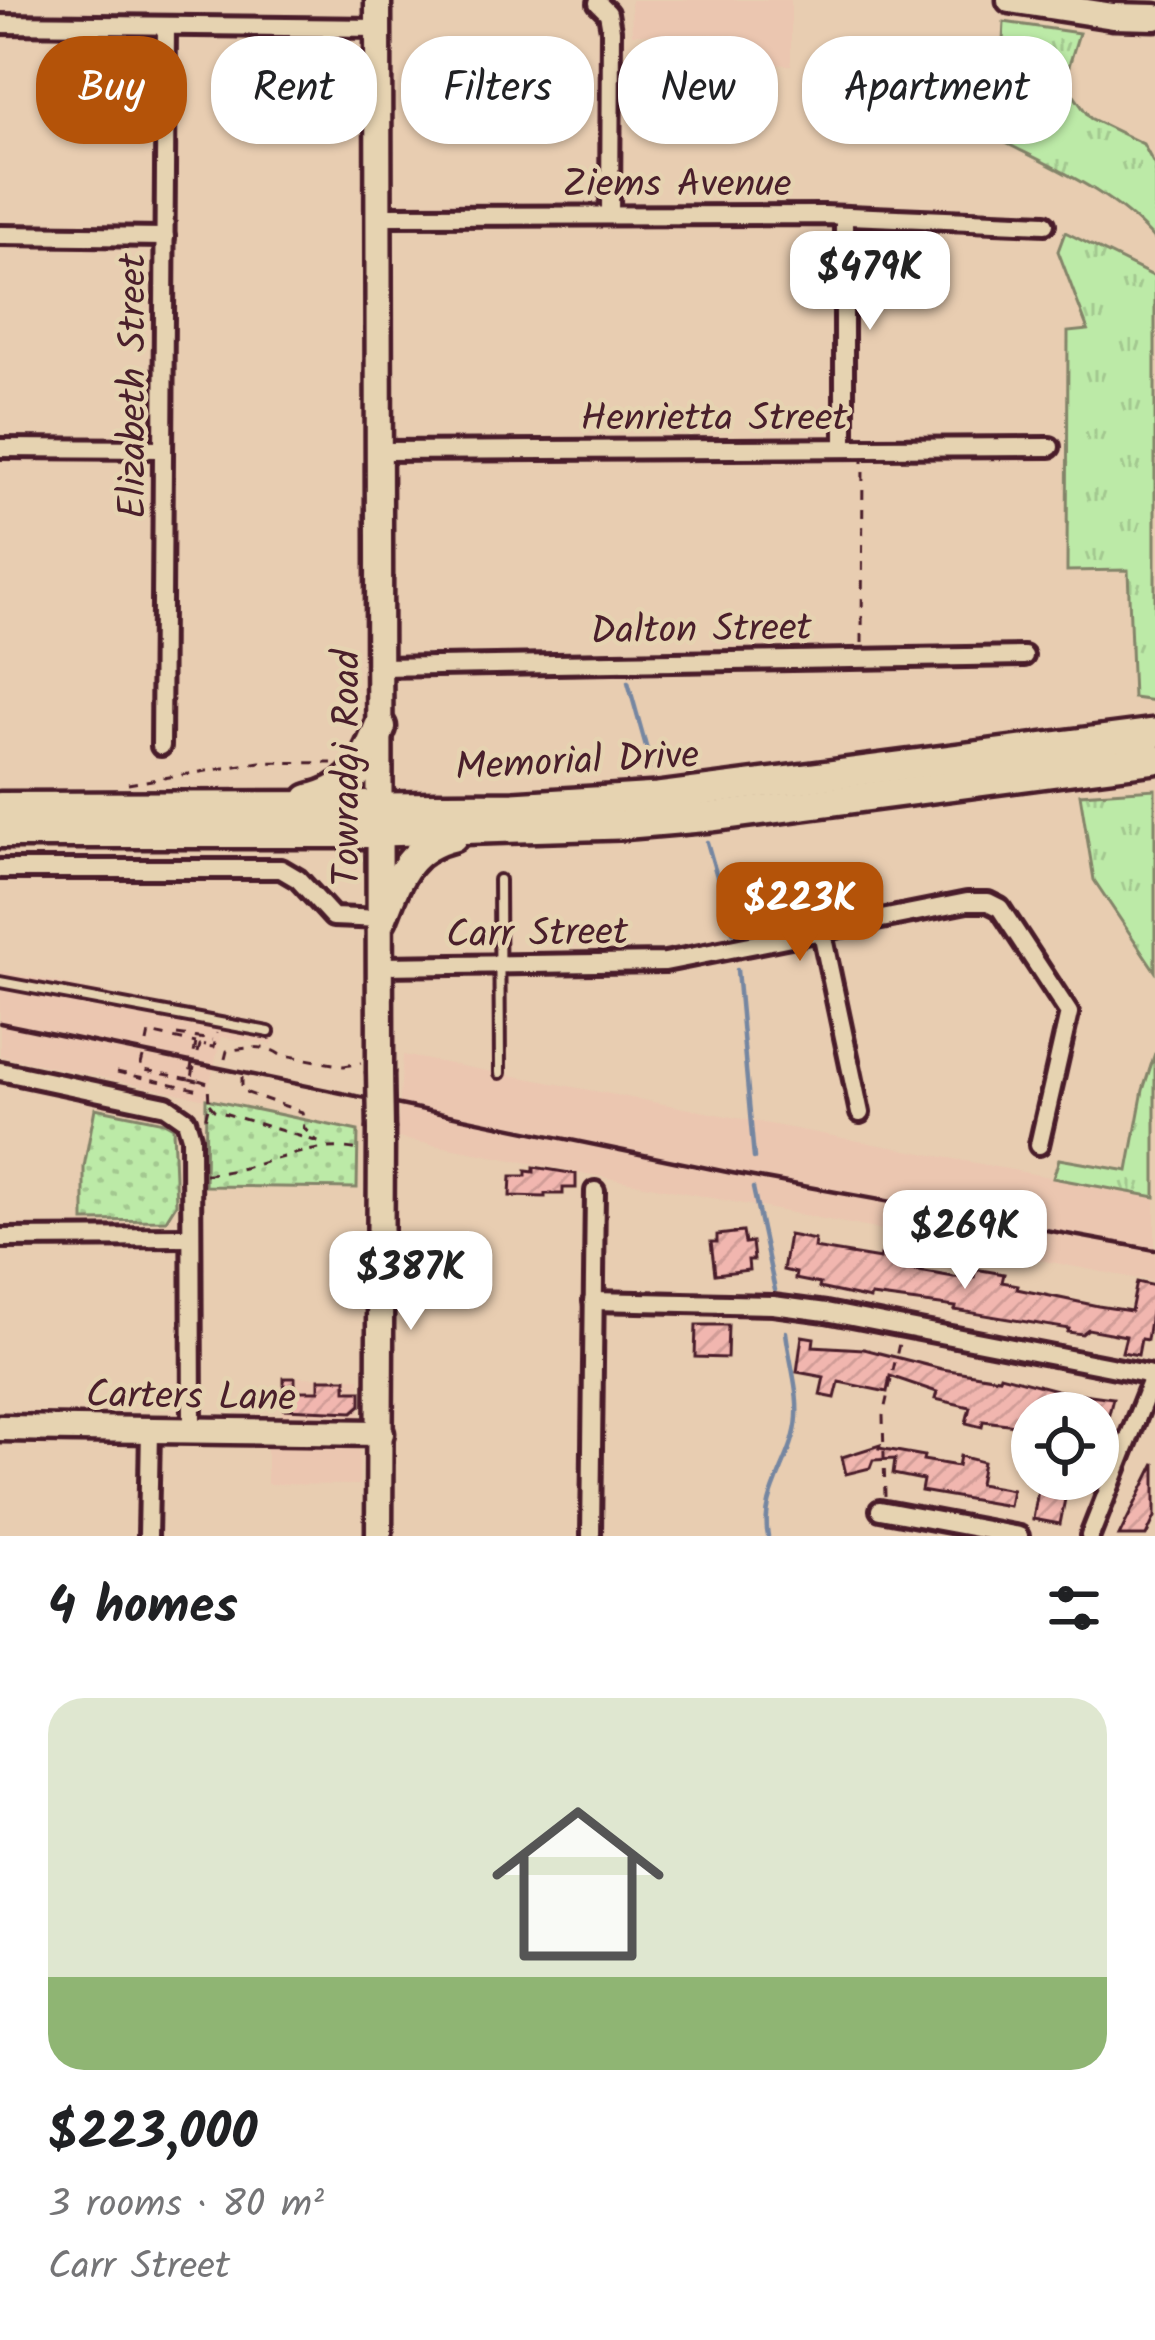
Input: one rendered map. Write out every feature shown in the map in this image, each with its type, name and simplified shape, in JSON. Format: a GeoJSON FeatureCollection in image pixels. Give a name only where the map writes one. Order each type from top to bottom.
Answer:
{"type":"FeatureCollection","features":[{"type":"Feature","properties":{"kind":"highway"},"geometry":{"type":"LineString","coordinates":[[268,807],[343,788],[364,765],[380,727]]}},
{"type":"Feature","properties":{"kind":"highway","name":"Memorial Drive"},"geometry":{"type":"LineString","coordinates":[[0,808],[268,807],[381,819]]}},
{"type":"Feature","properties":{"kind":"highway","name":"Memorial Drive"},"geometry":{"type":"LineString","coordinates":[[0,832],[381,819]]}},
{"type":"Feature","properties":{"kind":"main road","name":"Towradgi Road"},"geometry":{"type":"LineString","coordinates":[[378,0],[383,966],[375,1066],[380,1130],[380,1536]]}},
{"type":"Feature","properties":{"kind":"main road"},"geometry":{"type":"LineString","coordinates":[[1010,0],[1113,16],[1155,17]]}},
{"type":"Feature","properties":{"kind":"main road","name":"Memorial Drive"},"geometry":{"type":"LineString","coordinates":[[381,819],[658,796],[1155,733]]}},
{"type":"Feature","properties":{"kind":"main road","name":"Memorial Drive"},"geometry":{"type":"LineString","coordinates":[[381,819],[498,830],[711,817],[1155,759]]}},
{"type":"Feature","properties":{"kind":"main road"},"geometry":{"type":"LineString","coordinates":[[382,919],[400,874],[419,850],[438,840],[498,830]]}},
{"type":"Feature","properties":{"kind":"main road","name":"Carters Lane"},"geometry":{"type":"LineString","coordinates":[[0,1428],[381,1433]]}},
{"type":"Feature","properties":{"kind":"street"},"geometry":{"type":"LineString","coordinates":[[598,3],[608,13],[610,30],[610,215]]}},
{"type":"Feature","properties":{"kind":"street"},"geometry":{"type":"LineString","coordinates":[[0,24],[378,28]]}},
{"type":"Feature","properties":{"kind":"street","name":"Elizabeth Street"},"geometry":{"type":"LineString","coordinates":[[161,746],[166,26]]}},
{"type":"Feature","properties":{"kind":"street","name":"Ziems Avenue"},"geometry":{"type":"LineString","coordinates":[[380,216],[610,215],[1045,224]]}},
{"type":"Feature","properties":{"kind":"street"},"geometry":{"type":"LineString","coordinates":[[844,218],[844,448]]}},
{"type":"Feature","properties":{"kind":"street"},"geometry":{"type":"LineString","coordinates":[[0,235],[165,237]]}},
{"type":"Feature","properties":{"kind":"street","name":"Henrietta Street"},"geometry":{"type":"LineString","coordinates":[[379,451],[1050,447]]}},
{"type":"Feature","properties":{"kind":"street"},"geometry":{"type":"LineString","coordinates":[[0,448],[163,449]]}},
{"type":"Feature","properties":{"kind":"street","name":"Dalton Street"},"geometry":{"type":"LineString","coordinates":[[380,667],[1024,656]]}},
{"type":"Feature","properties":{"kind":"street"},"geometry":{"type":"LineString","coordinates":[[0,869],[280,869],[298,879],[333,917],[382,919]]}},
{"type":"Feature","properties":{"kind":"street","name":"Carr Street"},"geometry":{"type":"LineString","coordinates":[[383,966],[665,962],[975,901],[1000,908],[1069,1013],[1039,1144]]}},
{"type":"Feature","properties":{"kind":"street"},"geometry":{"type":"LineString","coordinates":[[822,933],[860,1113]]}},
{"type":"Feature","properties":{"kind":"street"},"geometry":{"type":"LineString","coordinates":[[0,1071],[174,1109],[189,1127],[192,1430]]}},
{"type":"Feature","properties":{"kind":"street"},"geometry":{"type":"LineString","coordinates":[[591,1536],[596,1191]]}},
{"type":"Feature","properties":{"kind":"street"},"geometry":{"type":"LineString","coordinates":[[0,1238],[191,1237]]}},
{"type":"Feature","properties":{"kind":"street"},"geometry":{"type":"LineString","coordinates":[[593,1301],[773,1305],[902,1325],[1148,1374],[1150,1382],[1090,1536]]}},
{"type":"Feature","properties":{"kind":"street"},"geometry":{"type":"LineString","coordinates":[[148,1536],[150,1430]]}},
{"type":"Feature","properties":{"kind":"street"},"geometry":{"type":"LineString","coordinates":[[883,1510],[1019,1536]]}},
{"type":"Feature","properties":{"kind":"lane"},"geometry":{"type":"LineString","coordinates":[[499,880],[500,1073]]}},
{"type":"Feature","properties":{"kind":"lane"},"geometry":{"type":"LineString","coordinates":[[0,982],[269,1032]]}},
{"type":"Feature","properties":{"kind":"path"},"geometry":{"type":"LineString","coordinates":[[862,657],[863,447]]}},
{"type":"Feature","properties":{"kind":"path"},"geometry":{"type":"LineString","coordinates":[[111,786],[260,762],[326,762],[340,768]]}},
{"type":"Feature","properties":{"kind":"path"},"geometry":{"type":"LineString","coordinates":[[147,1043],[148,1033],[206,1045],[200,1045],[198,1053]]}},
{"type":"Feature","properties":{"kind":"path"},"geometry":{"type":"LineString","coordinates":[[176,1039],[178,1033],[215,1041]]}},
{"type":"Feature","properties":{"kind":"path"},"geometry":{"type":"LineString","coordinates":[[189,1079],[196,1043]]}},
{"type":"Feature","properties":{"kind":"path"},"geometry":{"type":"LineString","coordinates":[[225,1059],[227,1051],[272,1049],[344,1066],[375,1066]]}},
{"type":"Feature","properties":{"kind":"path"},"geometry":{"type":"LineString","coordinates":[[143,1057],[140,1069],[208,1083],[206,1091],[214,1111],[320,1143],[364,1151]]}},
{"type":"Feature","properties":{"kind":"path"},"geometry":{"type":"LineString","coordinates":[[194,1067],[192,1078],[198,1081]]}},
{"type":"Feature","properties":{"kind":"path"},"geometry":{"type":"LineString","coordinates":[[117,1072],[206,1091]]}},
{"type":"Feature","properties":{"kind":"path"},"geometry":{"type":"LineString","coordinates":[[156,1081],[158,1072]]}},
{"type":"Feature","properties":{"kind":"path"},"geometry":{"type":"LineString","coordinates":[[242,1077],[242,1091],[302,1112],[304,1128],[320,1143]]}},
{"type":"Feature","properties":{"kind":"path"},"geometry":{"type":"LineString","coordinates":[[203,1139],[209,1104]]}},
{"type":"Feature","properties":{"kind":"path"},"geometry":{"type":"LineString","coordinates":[[191,1174],[240,1170],[335,1146]]}},
{"type":"Feature","properties":{"kind":"path"},"geometry":{"type":"LineString","coordinates":[[883,1510],[883,1416],[902,1325]]}},
{"type":"Feature","properties":{"kind":"shaded area"},"geometry":{"type":"Polygon","coordinates":[[[631,0],[791,0],[791,65],[778,65],[778,36],[632,34],[631,0]]]}},
{"type":"Feature","properties":{"kind":"shaded area"},"geometry":{"type":"Polygon","coordinates":[[[0,971],[275,1028],[272,1044],[221,1037],[206,1099],[0,1056],[0,971]]]}},
{"type":"Feature","properties":{"kind":"shaded area"},"geometry":{"type":"Polygon","coordinates":[[[403,1055],[1155,1197],[1155,1282],[397,1138],[403,1055]]]}},
{"type":"Feature","properties":{"kind":"shaded area"},"geometry":{"type":"Polygon","coordinates":[[[283,1377],[360,1378],[359,1485],[267,1484],[267,1449],[282,1413],[283,1377]]]}},
{"type":"Feature","properties":{"kind":"green space"},"geometry":{"type":"Polygon","coordinates":[[[1004,22],[1079,33],[1072,56],[1072,36],[1003,36],[1004,22]]]}},
{"type":"Feature","properties":{"kind":"green space"},"geometry":{"type":"Polygon","coordinates":[[[1072,93],[1090,118],[1143,144],[1155,166],[1155,240],[1121,208],[1008,144],[1072,144],[1072,93]]]}},
{"type":"Feature","properties":{"kind":"green space"},"geometry":{"type":"Polygon","coordinates":[[[1065,232],[1155,277],[1155,701],[1133,698],[1128,570],[1067,571],[1068,332],[1088,330],[1058,251],[1065,232]]]}},
{"type":"Feature","properties":{"kind":"green space"},"geometry":{"type":"Polygon","coordinates":[[[1155,789],[1155,971],[1094,880],[1080,794],[1155,789]]]}},
{"type":"Feature","properties":{"kind":"green space"},"geometry":{"type":"Polygon","coordinates":[[[1155,1053],[1155,1197],[1053,1178],[1059,1159],[1128,1171],[1155,1053]]]}},
{"type":"Feature","properties":{"kind":"green space"},"geometry":{"type":"Polygon","coordinates":[[[206,1099],[358,1131],[357,1188],[205,1186],[206,1099]]]}},
{"type":"Feature","properties":{"kind":"green space"},"geometry":{"type":"Polygon","coordinates":[[[95,1108],[173,1127],[176,1204],[166,1220],[84,1221],[84,1167],[95,1108]]]}},
{"type":"Feature","properties":{"kind":"building"},"geometry":{"type":"Polygon","coordinates":[[[534,1167],[576,1174],[576,1188],[563,1188],[563,1194],[545,1197],[510,1196],[511,1176],[526,1176],[534,1167]]]}},
{"type":"Feature","properties":{"kind":"building"},"geometry":{"type":"Polygon","coordinates":[[[743,1232],[745,1243],[752,1242],[754,1260],[748,1260],[749,1270],[715,1274],[711,1242],[717,1242],[717,1235],[743,1232]]]}},
{"type":"Feature","properties":{"kind":"building"},"geometry":{"type":"Polygon","coordinates":[[[789,1235],[815,1240],[814,1248],[908,1259],[907,1269],[954,1277],[974,1278],[975,1269],[1004,1274],[1002,1282],[1018,1285],[1017,1289],[1131,1311],[1137,1282],[1155,1286],[1147,1340],[1141,1339],[1138,1355],[1122,1352],[1126,1336],[1088,1329],[1082,1334],[1068,1332],[956,1307],[870,1299],[819,1288],[820,1284],[795,1279],[796,1273],[783,1270],[789,1235]]]}},
{"type":"Feature","properties":{"kind":"building"},"geometry":{"type":"Polygon","coordinates":[[[696,1325],[728,1325],[727,1358],[695,1357],[696,1325]]]}},
{"type":"Feature","properties":{"kind":"building"},"geometry":{"type":"Polygon","coordinates":[[[802,1336],[814,1338],[813,1346],[864,1349],[1068,1392],[1011,1392],[1011,1424],[983,1421],[982,1427],[966,1423],[970,1407],[935,1399],[937,1392],[890,1376],[887,1392],[839,1382],[835,1398],[820,1395],[824,1377],[797,1372],[802,1336]]]}},
{"type":"Feature","properties":{"kind":"building"},"geometry":{"type":"Polygon","coordinates":[[[284,1378],[295,1378],[295,1391],[319,1391],[319,1379],[346,1379],[346,1391],[361,1391],[361,1405],[353,1412],[284,1409],[284,1378]]]}},
{"type":"Feature","properties":{"kind":"building"},"geometry":{"type":"Polygon","coordinates":[[[880,1445],[958,1466],[960,1456],[983,1462],[979,1484],[1011,1490],[1009,1506],[921,1491],[923,1480],[893,1474],[895,1459],[873,1460],[870,1468],[846,1474],[842,1457],[880,1445]]]}},
{"type":"Feature","properties":{"kind":"building"},"geometry":{"type":"Polygon","coordinates":[[[1155,1463],[1155,1517],[1146,1536],[1119,1536],[1155,1463]]]}},
{"type":"Feature","properties":{"kind":"building"},"geometry":{"type":"Polygon","coordinates":[[[1036,1500],[1065,1500],[1060,1524],[1033,1519],[1036,1500]]]}},
{"type":"Feature","properties":{"kind":"waterway"},"geometry":{"type":"LineString","coordinates":[[628,682],[652,768]]}},
{"type":"Feature","properties":{"kind":"waterway"},"geometry":{"type":"LineString","coordinates":[[707,842],[733,932]]}},
{"type":"Feature","properties":{"kind":"waterway"},"geometry":{"type":"LineString","coordinates":[[737,970],[754,1158]]}},
{"type":"Feature","properties":{"kind":"waterway"},"geometry":{"type":"LineString","coordinates":[[753,1188],[775,1290]]}},
{"type":"Feature","properties":{"kind":"waterway"},"geometry":{"type":"LineString","coordinates":[[768,1536],[768,1506],[797,1417],[786,1332]]}},
{"type":"Feature","properties":{"kind":"railway"},"geometry":{"type":"LineString","coordinates":[[0,1023],[732,1173],[1155,1250]]}}]}
